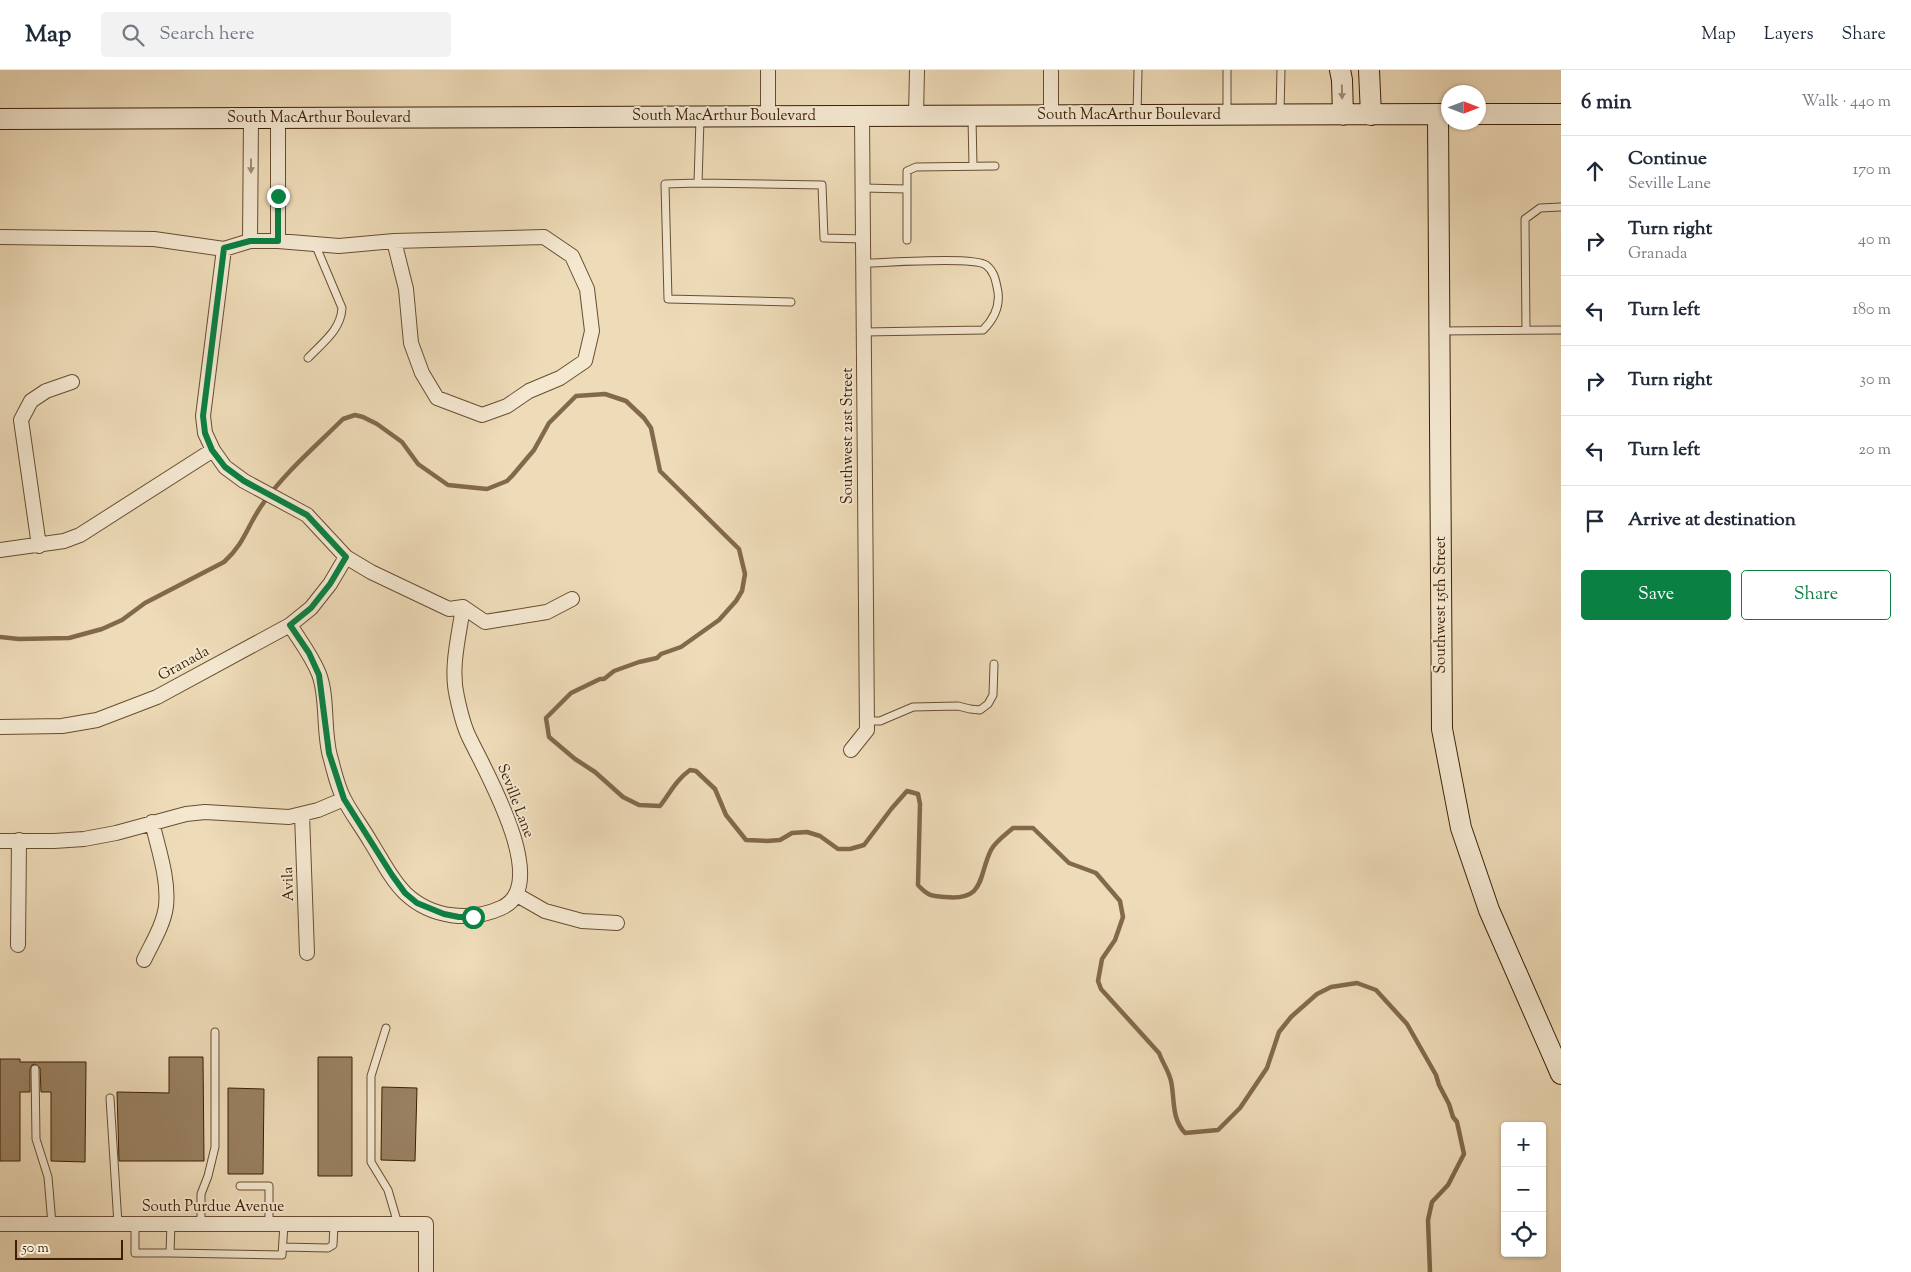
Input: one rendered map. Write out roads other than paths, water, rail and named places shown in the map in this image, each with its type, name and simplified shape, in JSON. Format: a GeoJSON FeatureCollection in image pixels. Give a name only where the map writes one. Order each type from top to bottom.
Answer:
{"type":"FeatureCollection","features":[{"type":"Feature","properties":{"kind":"main road"},"geometry":{"type":"LineString","coordinates":[[1340,70],[1342,80],[1342,115]]}},
{"type":"Feature","properties":{"kind":"main road"},"geometry":{"type":"LineString","coordinates":[[1369,70],[1371,115]]}},
{"type":"Feature","properties":{"kind":"main road","name":"South MacArthur Boulevard"},"geometry":{"type":"LineString","coordinates":[[0,119],[1441,114]]}},
{"type":"Feature","properties":{"kind":"main road"},"geometry":{"type":"LineString","coordinates":[[1486,114],[1561,114]]}},
{"type":"Feature","properties":{"kind":"main road","name":"Southwest 15th Street"},"geometry":{"type":"LineString","coordinates":[[1443,130],[1438,331],[1442,729],[1461,828],[1489,910],[1561,1074]]}},
{"type":"Feature","properties":{"kind":"street"},"geometry":{"type":"LineString","coordinates":[[768,70],[768,116]]}},
{"type":"Feature","properties":{"kind":"street"},"geometry":{"type":"LineString","coordinates":[[916,70],[916,116]]}},
{"type":"Feature","properties":{"kind":"street"},"geometry":{"type":"LineString","coordinates":[[1051,70],[1051,115]]}},
{"type":"Feature","properties":{"kind":"street","name":"Southwest 21st Street"},"geometry":{"type":"LineString","coordinates":[[851,750],[867,730],[862,116]]}},
{"type":"Feature","properties":{"kind":"street"},"geometry":{"type":"LineString","coordinates":[[250,241],[251,118]]}},
{"type":"Feature","properties":{"kind":"street"},"geometry":{"type":"LineString","coordinates":[[278,118],[278,241]]}},
{"type":"Feature","properties":{"kind":"street"},"geometry":{"type":"LineString","coordinates":[[0,237],[154,239],[224,248],[250,241],[278,241],[339,246],[394,241],[544,237],[572,256],[587,289],[592,331],[585,361],[560,378],[529,391],[507,406],[482,414],[437,398],[422,373],[411,343],[406,289],[394,241]]}},
{"type":"Feature","properties":{"kind":"street"},"geometry":{"type":"LineString","coordinates":[[224,248],[203,416],[205,433],[212,450],[225,467],[244,481],[307,515],[346,557],[371,572],[449,608],[463,607],[485,622],[547,612],[572,599]]}},
{"type":"Feature","properties":{"kind":"street"},"geometry":{"type":"LineString","coordinates":[[39,546],[21,420],[31,402],[46,391],[72,382]]}},
{"type":"Feature","properties":{"kind":"street"},"geometry":{"type":"LineString","coordinates":[[0,550],[39,546],[64,541],[80,535],[212,450]]}},
{"type":"Feature","properties":{"kind":"street","name":"Granada"},"geometry":{"type":"LineString","coordinates":[[0,727],[62,726],[97,720],[157,697],[290,625],[311,608],[330,584],[346,557]]}},
{"type":"Feature","properties":{"kind":"street","name":"Seville Lane"},"geometry":{"type":"LineString","coordinates":[[463,607],[456,655],[456,696],[468,736],[493,783],[512,831],[518,856],[519,878],[517,895]]}},
{"type":"Feature","properties":{"kind":"street"},"geometry":{"type":"LineString","coordinates":[[290,625],[309,653],[319,675],[329,753],[344,799],[405,893],[417,903],[444,914],[459,917],[473,917],[490,913],[507,905],[517,895],[545,911],[582,921],[617,923]]}},
{"type":"Feature","properties":{"kind":"street"},"geometry":{"type":"LineString","coordinates":[[0,841],[84,839],[116,833],[186,814],[205,812],[289,817],[318,810],[344,799]]}},
{"type":"Feature","properties":{"kind":"street","name":"Avila"},"geometry":{"type":"LineString","coordinates":[[302,814],[307,953]]}},
{"type":"Feature","properties":{"kind":"street"},"geometry":{"type":"LineString","coordinates":[[144,960],[158,931],[166,906],[164,876],[152,822]]}},
{"type":"Feature","properties":{"kind":"street"},"geometry":{"type":"LineString","coordinates":[[18,945],[19,840]]}},
{"type":"Feature","properties":{"kind":"street","name":"South Purdue Avenue"},"geometry":{"type":"LineString","coordinates":[[0,1224],[426,1224],[426,1272]]}},
{"type":"Feature","properties":{"kind":"lane"},"geometry":{"type":"LineString","coordinates":[[1137,115],[1138,70]]}},
{"type":"Feature","properties":{"kind":"lane"},"geometry":{"type":"LineString","coordinates":[[1227,70],[1227,115]]}},
{"type":"Feature","properties":{"kind":"lane"},"geometry":{"type":"LineString","coordinates":[[1280,70],[1280,115]]}},
{"type":"Feature","properties":{"kind":"lane"},"geometry":{"type":"LineString","coordinates":[[698,183],[700,116]]}},
{"type":"Feature","properties":{"kind":"lane"},"geometry":{"type":"LineString","coordinates":[[972,116],[973,166]]}},
{"type":"Feature","properties":{"kind":"lane"},"geometry":{"type":"LineString","coordinates":[[907,240],[907,171],[916,167],[996,166]]}},
{"type":"Feature","properties":{"kind":"lane"},"geometry":{"type":"LineString","coordinates":[[791,302],[668,299],[665,184],[822,185],[824,238],[863,239]]}},
{"type":"Feature","properties":{"kind":"lane"},"geometry":{"type":"LineString","coordinates":[[863,188],[907,189]]}},
{"type":"Feature","properties":{"kind":"lane"},"geometry":{"type":"LineString","coordinates":[[1526,330],[1525,219],[1540,208],[1561,207]]}},
{"type":"Feature","properties":{"kind":"lane"},"geometry":{"type":"LineString","coordinates":[[308,358],[342,319],[342,308],[315,244]]}},
{"type":"Feature","properties":{"kind":"lane"},"geometry":{"type":"LineString","coordinates":[[864,263],[963,261],[985,264],[994,273],[998,296],[996,313],[983,330],[864,332]]}},
{"type":"Feature","properties":{"kind":"lane"},"geometry":{"type":"LineString","coordinates":[[1438,331],[1561,330]]}},
{"type":"Feature","properties":{"kind":"lane"},"geometry":{"type":"LineString","coordinates":[[867,721],[880,721],[913,707],[958,706],[970,710],[980,710],[988,704],[993,695],[994,664]]}},
{"type":"Feature","properties":{"kind":"lane"},"geometry":{"type":"LineString","coordinates":[[386,1028],[371,1076],[371,1162],[388,1190],[398,1224]]}},
{"type":"Feature","properties":{"kind":"lane"},"geometry":{"type":"LineString","coordinates":[[201,1224],[201,1194],[208,1176],[215,1147],[215,1032]]}},
{"type":"Feature","properties":{"kind":"lane"},"geometry":{"type":"LineString","coordinates":[[35,1069],[36,1139],[48,1177],[52,1224]]}},
{"type":"Feature","properties":{"kind":"lane"},"geometry":{"type":"LineString","coordinates":[[110,1098],[118,1224]]}},
{"type":"Feature","properties":{"kind":"lane"},"geometry":{"type":"LineString","coordinates":[[240,1186],[269,1186],[269,1224]]}},
{"type":"Feature","properties":{"kind":"lane"},"geometry":{"type":"LineString","coordinates":[[135,1224],[135,1253],[282,1255],[284,1224]]}},
{"type":"Feature","properties":{"kind":"lane"},"geometry":{"type":"LineString","coordinates":[[170,1253],[171,1224]]}},
{"type":"Feature","properties":{"kind":"lane"},"geometry":{"type":"LineString","coordinates":[[283,1246],[328,1248],[333,1245],[334,1224]]}},
{"type":"Feature","properties":{"kind":"waterway"},"geometry":{"type":"LineString","coordinates":[[0,637],[19,639],[69,638],[102,629],[122,620],[145,603],[224,562],[237,548],[257,513],[280,482],[343,419],[355,415],[377,424],[402,442],[418,464],[448,485],[487,489],[507,481],[512,476],[534,450],[549,423],[576,396],[605,394],[626,401],[644,418],[651,428],[660,471],[739,549],[745,574],[742,591],[736,601],[719,620],[681,647],[661,654],[657,658],[614,671],[604,679],[600,679],[571,693],[546,718],[549,737],[575,759],[595,772],[623,797],[639,805],[660,806],[681,778],[690,770],[696,771],[715,789],[726,815],[746,840],[780,840],[792,833],[807,832],[820,836],[838,849],[850,849],[864,845],[907,791],[918,794],[920,804],[918,885],[933,896],[958,897],[968,895],[974,891],[982,877],[991,850],[998,841],[1013,828],[1033,828],[1069,863],[1096,873],[1120,901],[1123,917],[1115,940],[1102,959],[1098,981],[1101,989],[1159,1053],[1171,1081],[1175,1115],[1185,1133],[1218,1130],[1240,1108],[1267,1068],[1279,1032],[1291,1017],[1317,994],[1331,987],[1357,983],[1376,990],[1407,1024],[1436,1075],[1453,1117],[1457,1122],[1464,1154],[1448,1185],[1432,1202],[1428,1220],[1430,1272]]}}]}
